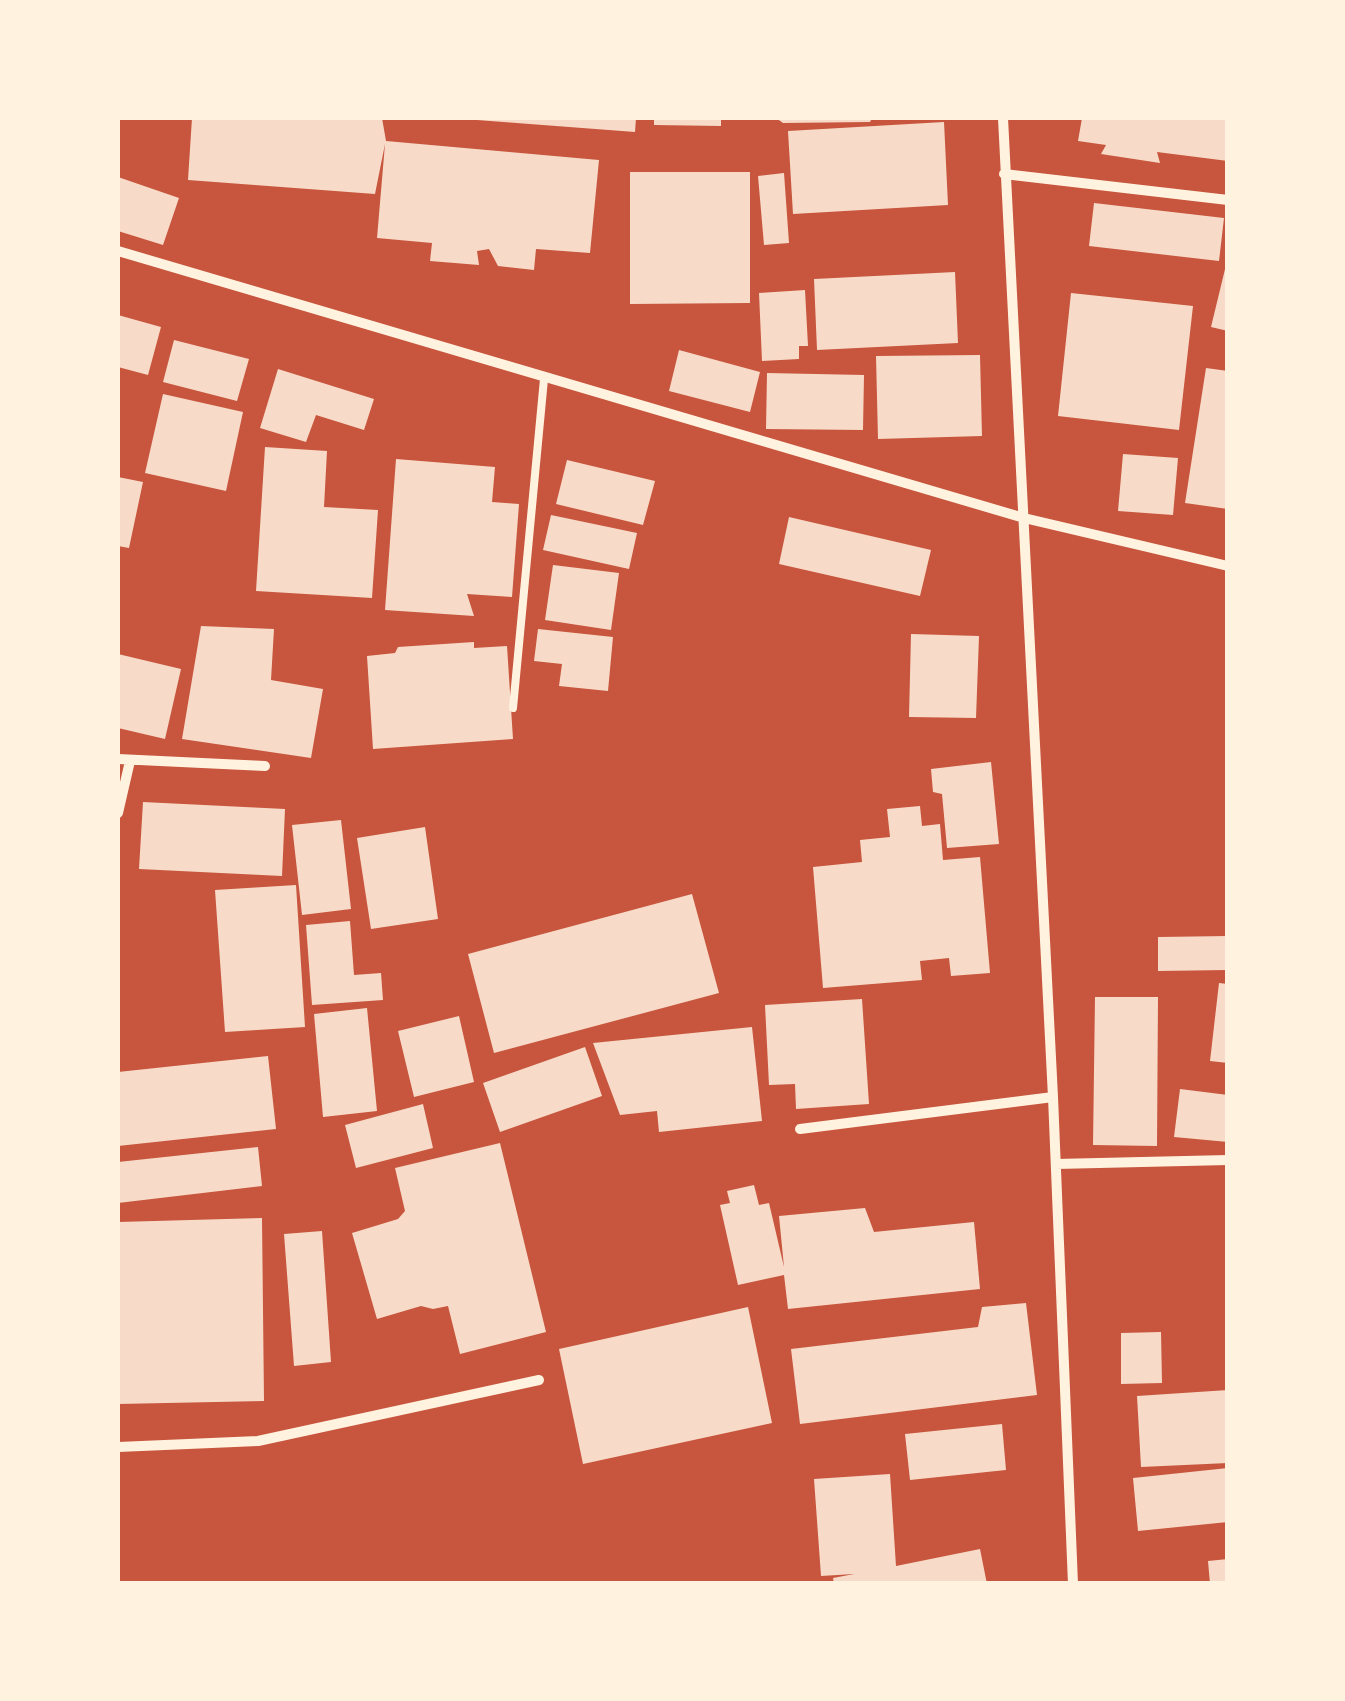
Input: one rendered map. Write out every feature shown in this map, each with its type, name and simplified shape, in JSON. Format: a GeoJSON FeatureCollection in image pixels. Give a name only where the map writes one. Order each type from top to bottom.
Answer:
{"type":"FeatureCollection","features":[{"type":"Feature","properties":{"kind":"street"},"geometry":{"type":"LineString","coordinates":[[1002,118],[1053,1097],[1073,1584]]}},
{"type":"Feature","properties":{"kind":"street"},"geometry":{"type":"LineString","coordinates":[[1004,174],[1228,200]]}},
{"type":"Feature","properties":{"kind":"street"},"geometry":{"type":"LineString","coordinates":[[118,251],[1024,518],[1228,566]]}},
{"type":"Feature","properties":{"kind":"street"},"geometry":{"type":"LineString","coordinates":[[118,813],[124,760],[265,766]]}},
{"type":"Feature","properties":{"kind":"street"},"geometry":{"type":"LineString","coordinates":[[800,1129],[1053,1097]]}},
{"type":"Feature","properties":{"kind":"street"},"geometry":{"type":"LineString","coordinates":[[1056,1164],[1228,1160]]}},
{"type":"Feature","properties":{"kind":"street"},"geometry":{"type":"LineString","coordinates":[[118,1447],[258,1441],[539,1380]]}},
{"type":"Feature","properties":{"kind":"lane"},"geometry":{"type":"LineString","coordinates":[[513,708],[544,379]]}},
{"type":"Feature","properties":{"kind":"building"},"geometry":{"type":"Polygon","coordinates":[[[192,118],[382,118],[386,141],[599,160],[590,253],[536,249],[534,270],[498,266],[489,249],[477,251],[479,265],[430,261],[432,243],[377,238],[385,144],[375,194],[188,180],[192,118]]]}},
{"type":"Feature","properties":{"kind":"building"},"geometry":{"type":"Polygon","coordinates":[[[477,118],[636,118],[635,132],[477,118]]]}},
{"type":"Feature","properties":{"kind":"building"},"geometry":{"type":"Polygon","coordinates":[[[654,118],[721,118],[721,126],[654,125],[654,118]]]}},
{"type":"Feature","properties":{"kind":"building"},"geometry":{"type":"Polygon","coordinates":[[[776,118],[872,118],[870,122],[783,123],[776,118]]]}},
{"type":"Feature","properties":{"kind":"building"},"geometry":{"type":"Polygon","coordinates":[[[1082,118],[1228,118],[1228,161],[1157,152],[1160,163],[1101,154],[1106,145],[1078,141],[1082,118]]]}},
{"type":"Feature","properties":{"kind":"building"},"geometry":{"type":"Polygon","coordinates":[[[944,122],[948,205],[793,214],[788,131],[944,122]]]}},
{"type":"Feature","properties":{"kind":"building"},"geometry":{"type":"Polygon","coordinates":[[[630,172],[750,172],[750,303],[630,304],[630,172]]]}},
{"type":"Feature","properties":{"kind":"building"},"geometry":{"type":"Polygon","coordinates":[[[784,173],[789,243],[764,245],[758,176],[784,173]]]}},
{"type":"Feature","properties":{"kind":"building"},"geometry":{"type":"Polygon","coordinates":[[[118,177],[179,198],[163,245],[118,231],[118,177]]]}},
{"type":"Feature","properties":{"kind":"building"},"geometry":{"type":"Polygon","coordinates":[[[1094,203],[1224,218],[1219,261],[1089,246],[1094,203]]]}},
{"type":"Feature","properties":{"kind":"building"},"geometry":{"type":"Polygon","coordinates":[[[1228,265],[1228,331],[1211,327],[1228,265]]]}},
{"type":"Feature","properties":{"kind":"building"},"geometry":{"type":"Polygon","coordinates":[[[955,272],[958,343],[817,350],[814,279],[955,272]]]}},
{"type":"Feature","properties":{"kind":"building"},"geometry":{"type":"Polygon","coordinates":[[[805,290],[808,346],[799,346],[799,359],[762,361],[759,293],[805,290]]]}},
{"type":"Feature","properties":{"kind":"building"},"geometry":{"type":"Polygon","coordinates":[[[1071,293],[1193,306],[1179,430],[1058,416],[1071,293]]]}},
{"type":"Feature","properties":{"kind":"building"},"geometry":{"type":"Polygon","coordinates":[[[118,315],[161,327],[148,375],[118,367],[118,315]]]}},
{"type":"Feature","properties":{"kind":"building"},"geometry":{"type":"Polygon","coordinates":[[[174,340],[249,359],[237,401],[163,382],[174,340]]]}},
{"type":"Feature","properties":{"kind":"building"},"geometry":{"type":"Polygon","coordinates":[[[679,350],[760,372],[750,412],[669,391],[679,350]]]}},
{"type":"Feature","properties":{"kind":"building"},"geometry":{"type":"Polygon","coordinates":[[[980,355],[982,436],[878,439],[876,356],[980,355]]]}},
{"type":"Feature","properties":{"kind":"building"},"geometry":{"type":"Polygon","coordinates":[[[1206,368],[1228,371],[1228,509],[1185,503],[1206,368]]]}},
{"type":"Feature","properties":{"kind":"building"},"geometry":{"type":"Polygon","coordinates":[[[278,369],[374,399],[364,430],[316,415],[306,442],[260,428],[278,369]]]}},
{"type":"Feature","properties":{"kind":"building"},"geometry":{"type":"Polygon","coordinates":[[[767,373],[864,375],[863,430],[766,429],[767,373]]]}},
{"type":"Feature","properties":{"kind":"building"},"geometry":{"type":"Polygon","coordinates":[[[163,394],[243,412],[226,491],[145,473],[163,394]]]}},
{"type":"Feature","properties":{"kind":"building"},"geometry":{"type":"Polygon","coordinates":[[[265,447],[327,451],[324,507],[378,510],[372,598],[256,591],[265,447]]]}},
{"type":"Feature","properties":{"kind":"building"},"geometry":{"type":"Polygon","coordinates":[[[1123,454],[1178,458],[1173,515],[1118,511],[1123,454]]]}},
{"type":"Feature","properties":{"kind":"building"},"geometry":{"type":"Polygon","coordinates":[[[396,459],[495,467],[492,502],[519,504],[512,597],[467,594],[474,616],[385,610],[396,459]]]}},
{"type":"Feature","properties":{"kind":"building"},"geometry":{"type":"Polygon","coordinates":[[[567,460],[655,481],[643,525],[556,504],[567,460]]]}},
{"type":"Feature","properties":{"kind":"building"},"geometry":{"type":"Polygon","coordinates":[[[118,477],[143,482],[129,548],[118,546],[118,477]]]}},
{"type":"Feature","properties":{"kind":"building"},"geometry":{"type":"Polygon","coordinates":[[[551,515],[637,533],[629,569],[543,550],[551,515]]]}},
{"type":"Feature","properties":{"kind":"building"},"geometry":{"type":"Polygon","coordinates":[[[789,517],[931,550],[920,596],[779,564],[789,517]]]}},
{"type":"Feature","properties":{"kind":"building"},"geometry":{"type":"Polygon","coordinates":[[[553,565],[619,573],[611,630],[545,620],[553,565]]]}},
{"type":"Feature","properties":{"kind":"building"},"geometry":{"type":"Polygon","coordinates":[[[201,626],[274,629],[271,680],[323,689],[311,758],[182,739],[201,626]]]}},
{"type":"Feature","properties":{"kind":"building"},"geometry":{"type":"Polygon","coordinates":[[[538,629],[613,637],[608,691],[559,686],[562,664],[534,661],[538,629]]]}},
{"type":"Feature","properties":{"kind":"building"},"geometry":{"type":"Polygon","coordinates":[[[911,634],[979,636],[976,718],[909,717],[911,634]]]}},
{"type":"Feature","properties":{"kind":"building"},"geometry":{"type":"Polygon","coordinates":[[[474,642],[474,648],[507,646],[513,739],[373,749],[367,656],[395,653],[398,647],[474,642]]]}},
{"type":"Feature","properties":{"kind":"building"},"geometry":{"type":"Polygon","coordinates":[[[118,654],[181,669],[165,739],[118,728],[118,654]]]}},
{"type":"Feature","properties":{"kind":"building"},"geometry":{"type":"Polygon","coordinates":[[[991,762],[999,844],[947,848],[942,794],[933,792],[931,769],[991,762]]]}},
{"type":"Feature","properties":{"kind":"building"},"geometry":{"type":"Polygon","coordinates":[[[143,802],[285,809],[282,876],[139,869],[143,802]]]}},
{"type":"Feature","properties":{"kind":"building"},"geometry":{"type":"Polygon","coordinates":[[[920,806],[922,826],[940,824],[943,860],[980,857],[990,973],[951,976],[949,958],[920,961],[922,980],[823,988],[813,867],[862,862],[860,840],[890,837],[887,809],[920,806]]]}},
{"type":"Feature","properties":{"kind":"building"},"geometry":{"type":"Polygon","coordinates":[[[341,820],[351,909],[302,915],[292,825],[341,820]]]}},
{"type":"Feature","properties":{"kind":"building"},"geometry":{"type":"Polygon","coordinates":[[[425,827],[438,919],[371,929],[357,838],[425,827]]]}},
{"type":"Feature","properties":{"kind":"building"},"geometry":{"type":"Polygon","coordinates":[[[296,885],[305,1027],[225,1032],[215,890],[296,885]]]}},
{"type":"Feature","properties":{"kind":"building"},"geometry":{"type":"Polygon","coordinates":[[[692,894],[719,993],[494,1053],[468,954],[692,894]]]}},
{"type":"Feature","properties":{"kind":"building"},"geometry":{"type":"Polygon","coordinates":[[[350,921],[354,975],[381,973],[383,1000],[312,1005],[306,925],[350,921]]]}},
{"type":"Feature","properties":{"kind":"building"},"geometry":{"type":"Polygon","coordinates":[[[1228,936],[1228,970],[1158,971],[1158,937],[1228,936]]]}},
{"type":"Feature","properties":{"kind":"building"},"geometry":{"type":"Polygon","coordinates":[[[1219,983],[1228,984],[1228,1063],[1210,1061],[1219,983]]]}},
{"type":"Feature","properties":{"kind":"building"},"geometry":{"type":"Polygon","coordinates":[[[1095,997],[1158,997],[1157,1146],[1093,1145],[1095,997]]]}},
{"type":"Feature","properties":{"kind":"building"},"geometry":{"type":"Polygon","coordinates":[[[862,999],[869,1104],[796,1109],[795,1084],[769,1085],[765,1005],[862,999]]]}},
{"type":"Feature","properties":{"kind":"building"},"geometry":{"type":"Polygon","coordinates":[[[367,1008],[377,1111],[323,1117],[314,1014],[367,1008]]]}},
{"type":"Feature","properties":{"kind":"building"},"geometry":{"type":"Polygon","coordinates":[[[459,1016],[474,1082],[414,1097],[398,1031],[459,1016]]]}},
{"type":"Feature","properties":{"kind":"building"},"geometry":{"type":"Polygon","coordinates":[[[752,1027],[762,1121],[659,1132],[657,1111],[620,1115],[593,1043],[752,1027]]]}},
{"type":"Feature","properties":{"kind":"building"},"geometry":{"type":"Polygon","coordinates":[[[585,1047],[602,1096],[500,1132],[483,1083],[585,1047]]]}},
{"type":"Feature","properties":{"kind":"building"},"geometry":{"type":"Polygon","coordinates":[[[268,1056],[276,1129],[118,1146],[118,1072],[268,1056]]]}},
{"type":"Feature","properties":{"kind":"building"},"geometry":{"type":"Polygon","coordinates":[[[1180,1089],[1228,1095],[1228,1142],[1174,1137],[1180,1089]]]}},
{"type":"Feature","properties":{"kind":"building"},"geometry":{"type":"Polygon","coordinates":[[[423,1104],[433,1148],[356,1168],[345,1125],[423,1104]]]}},
{"type":"Feature","properties":{"kind":"building"},"geometry":{"type":"Polygon","coordinates":[[[500,1143],[546,1332],[460,1354],[448,1306],[421,1306],[377,1319],[352,1233],[398,1219],[405,1211],[395,1168],[500,1143]]]}},
{"type":"Feature","properties":{"kind":"building"},"geometry":{"type":"Polygon","coordinates":[[[258,1147],[262,1186],[118,1203],[118,1162],[258,1147]]]}},
{"type":"Feature","properties":{"kind":"building"},"geometry":{"type":"Polygon","coordinates":[[[754,1185],[759,1205],[769,1203],[784,1267],[779,1216],[865,1208],[874,1232],[974,1222],[980,1289],[788,1309],[784,1275],[738,1285],[720,1205],[730,1203],[727,1191],[754,1185]]]}},
{"type":"Feature","properties":{"kind":"building"},"geometry":{"type":"Polygon","coordinates":[[[262,1218],[264,1401],[118,1404],[118,1222],[262,1218]]]}},
{"type":"Feature","properties":{"kind":"building"},"geometry":{"type":"Polygon","coordinates":[[[322,1231],[331,1362],[294,1366],[284,1234],[322,1231]]]}},
{"type":"Feature","properties":{"kind":"building"},"geometry":{"type":"Polygon","coordinates":[[[1026,1303],[1037,1395],[800,1424],[791,1349],[978,1327],[982,1307],[1026,1303]]]}},
{"type":"Feature","properties":{"kind":"building"},"geometry":{"type":"Polygon","coordinates":[[[748,1307],[772,1423],[583,1464],[559,1349],[748,1307]]]}},
{"type":"Feature","properties":{"kind":"building"},"geometry":{"type":"Polygon","coordinates":[[[1161,1332],[1162,1383],[1121,1384],[1121,1333],[1161,1332]]]}},
{"type":"Feature","properties":{"kind":"building"},"geometry":{"type":"Polygon","coordinates":[[[1228,1390],[1228,1463],[1141,1467],[1137,1396],[1228,1390]]]}},
{"type":"Feature","properties":{"kind":"building"},"geometry":{"type":"Polygon","coordinates":[[[1002,1424],[1006,1470],[910,1480],[905,1434],[1002,1424]]]}},
{"type":"Feature","properties":{"kind":"building"},"geometry":{"type":"Polygon","coordinates":[[[1228,1468],[1228,1522],[1138,1531],[1133,1478],[1228,1468]]]}},
{"type":"Feature","properties":{"kind":"building"},"geometry":{"type":"Polygon","coordinates":[[[890,1474],[896,1566],[980,1549],[987,1584],[834,1584],[833,1578],[854,1574],[821,1576],[814,1479],[890,1474]]]}},
{"type":"Feature","properties":{"kind":"building"},"geometry":{"type":"Polygon","coordinates":[[[1228,1559],[1228,1584],[1210,1584],[1208,1561],[1228,1559]]]}}]}
